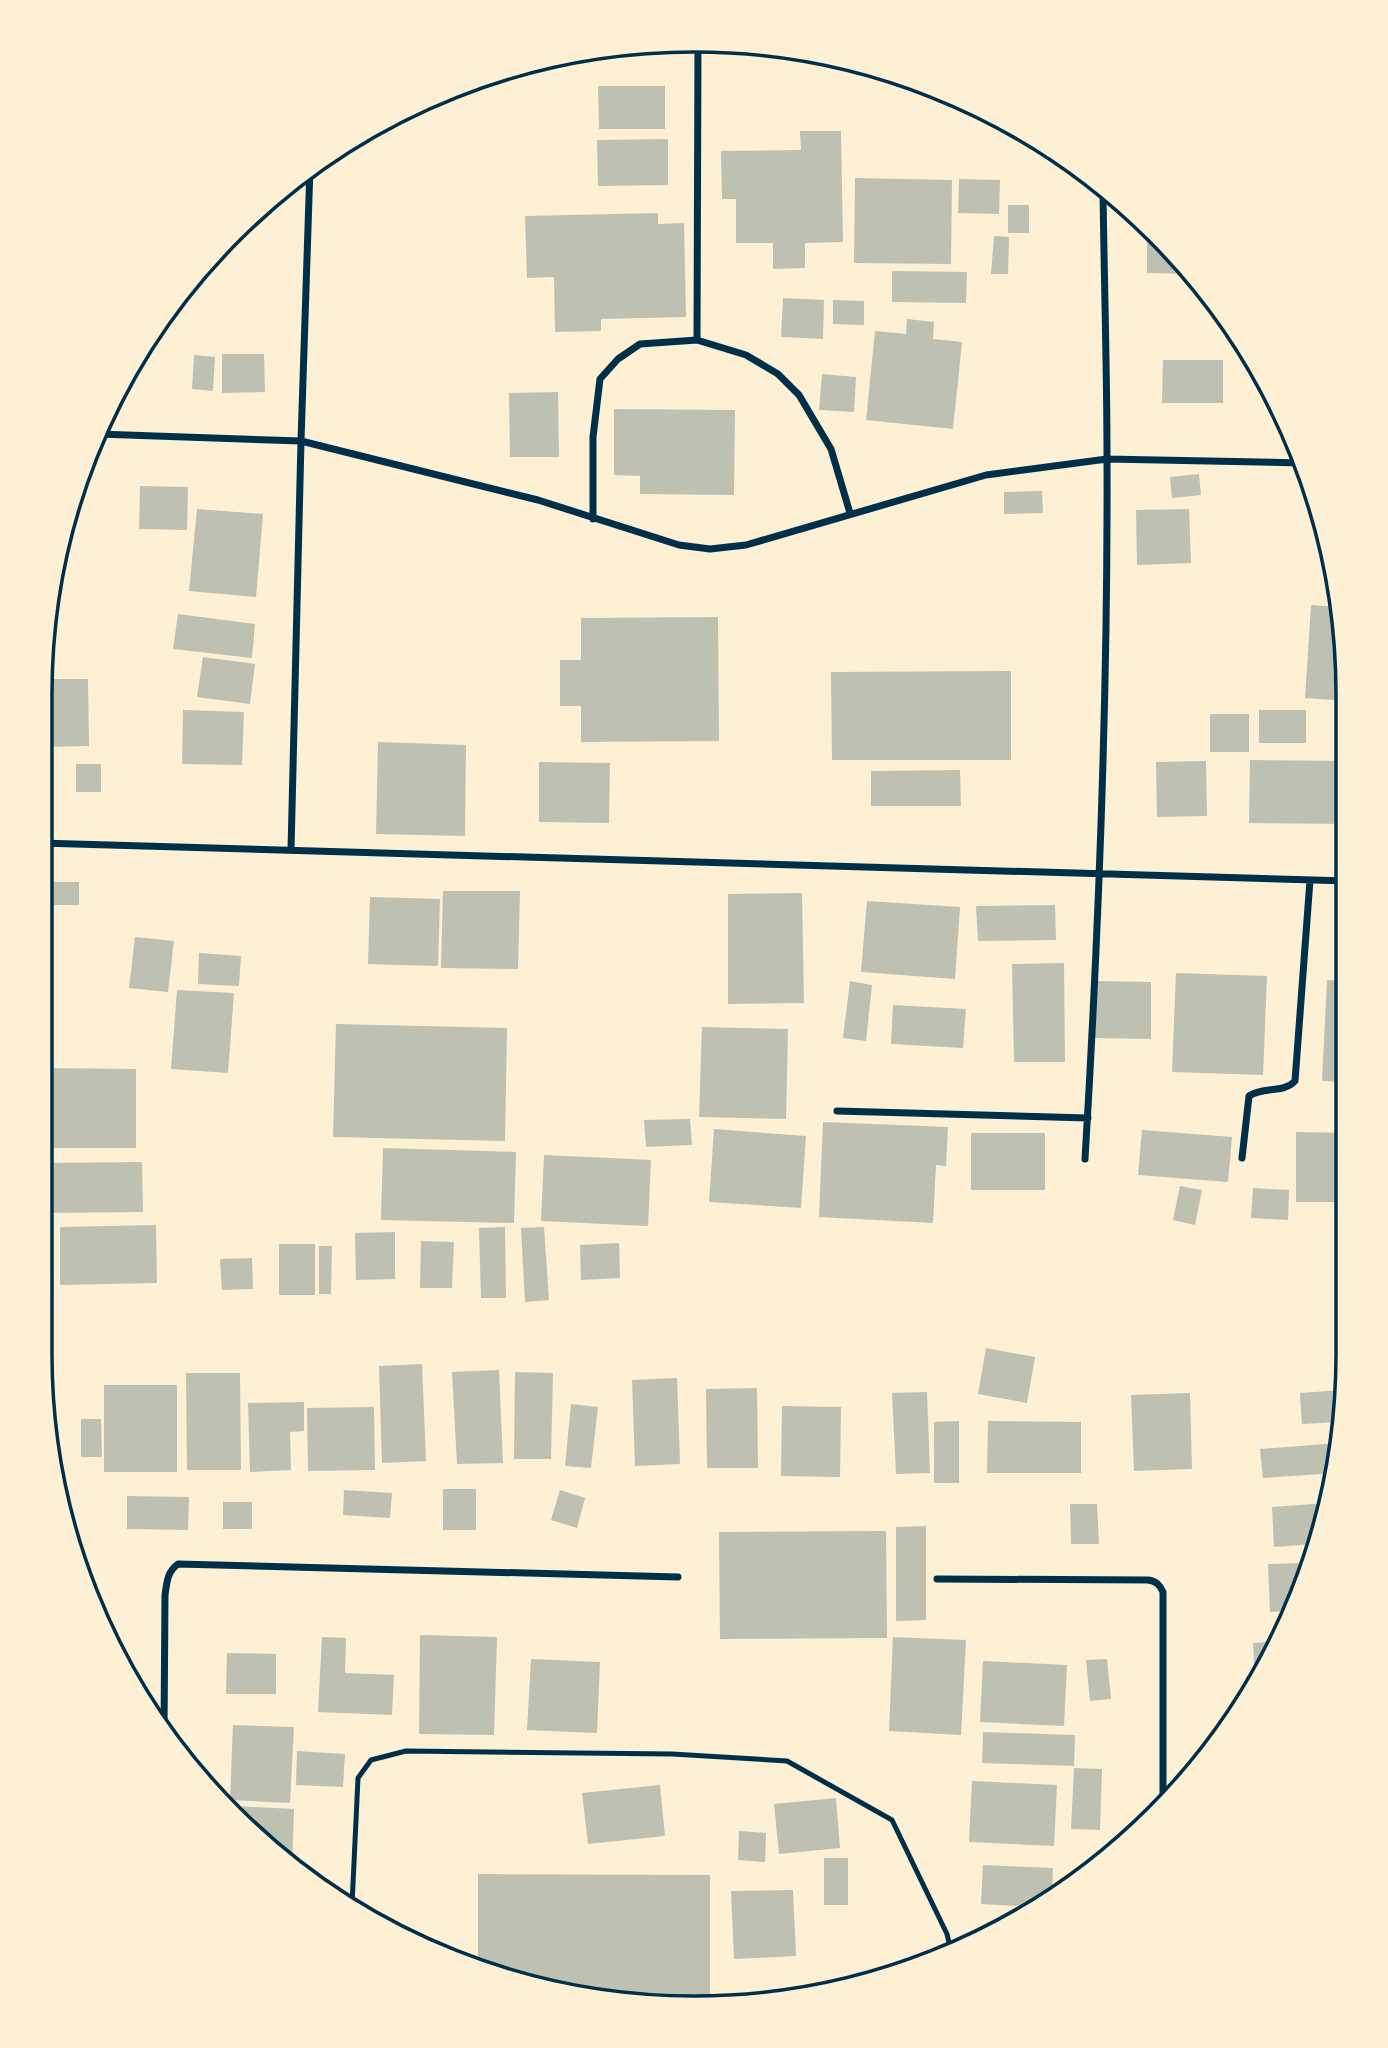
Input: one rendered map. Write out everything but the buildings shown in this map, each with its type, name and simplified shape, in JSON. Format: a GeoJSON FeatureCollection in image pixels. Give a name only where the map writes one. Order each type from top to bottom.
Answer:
{"type":"FeatureCollection","features":[{"type":"Feature","properties":{"kind":"street"},"geometry":{"type":"LineString","coordinates":[[697,340],[698,52]]}},
{"type":"Feature","properties":{"kind":"street"},"geometry":{"type":"LineString","coordinates":[[291,850],[310,181]]}},
{"type":"Feature","properties":{"kind":"street"},"geometry":{"type":"LineString","coordinates":[[1085,1159],[1098,874],[1107,459],[1103,200]]}},
{"type":"Feature","properties":{"kind":"street"},"geometry":{"type":"LineString","coordinates":[[593,519],[593,437],[600,379],[618,359],[640,344],[697,340],[746,355],[778,374],[799,395],[831,449],[850,513]]}},
{"type":"Feature","properties":{"kind":"street"},"geometry":{"type":"LineString","coordinates":[[108,434],[301,441],[538,500],[679,544],[710,549],[746,544],[986,475],[1107,459],[1292,463]]}},
{"type":"Feature","properties":{"kind":"street"},"geometry":{"type":"LineString","coordinates":[[52,843],[1336,881]]}},
{"type":"Feature","properties":{"kind":"street"},"geometry":{"type":"LineString","coordinates":[[1242,1158],[1249,1096],[1256,1091],[1289,1087],[1295,1081],[1310,880]]}},
{"type":"Feature","properties":{"kind":"street"},"geometry":{"type":"LineString","coordinates":[[837,1111],[1088,1118]]}},
{"type":"Feature","properties":{"kind":"street"},"geometry":{"type":"LineString","coordinates":[[164,1715],[165,1595],[168,1577],[178,1564],[678,1577]]}},
{"type":"Feature","properties":{"kind":"street"},"geometry":{"type":"LineString","coordinates":[[937,1579],[1147,1580],[1160,1585],[1163,1592],[1163,1791]]}},
{"type":"Feature","properties":{"kind":"lane"},"geometry":{"type":"LineString","coordinates":[[352,1896],[358,1778],[371,1759],[406,1751],[671,1754],[787,1761],[892,1820],[949,1942]]}}]}
